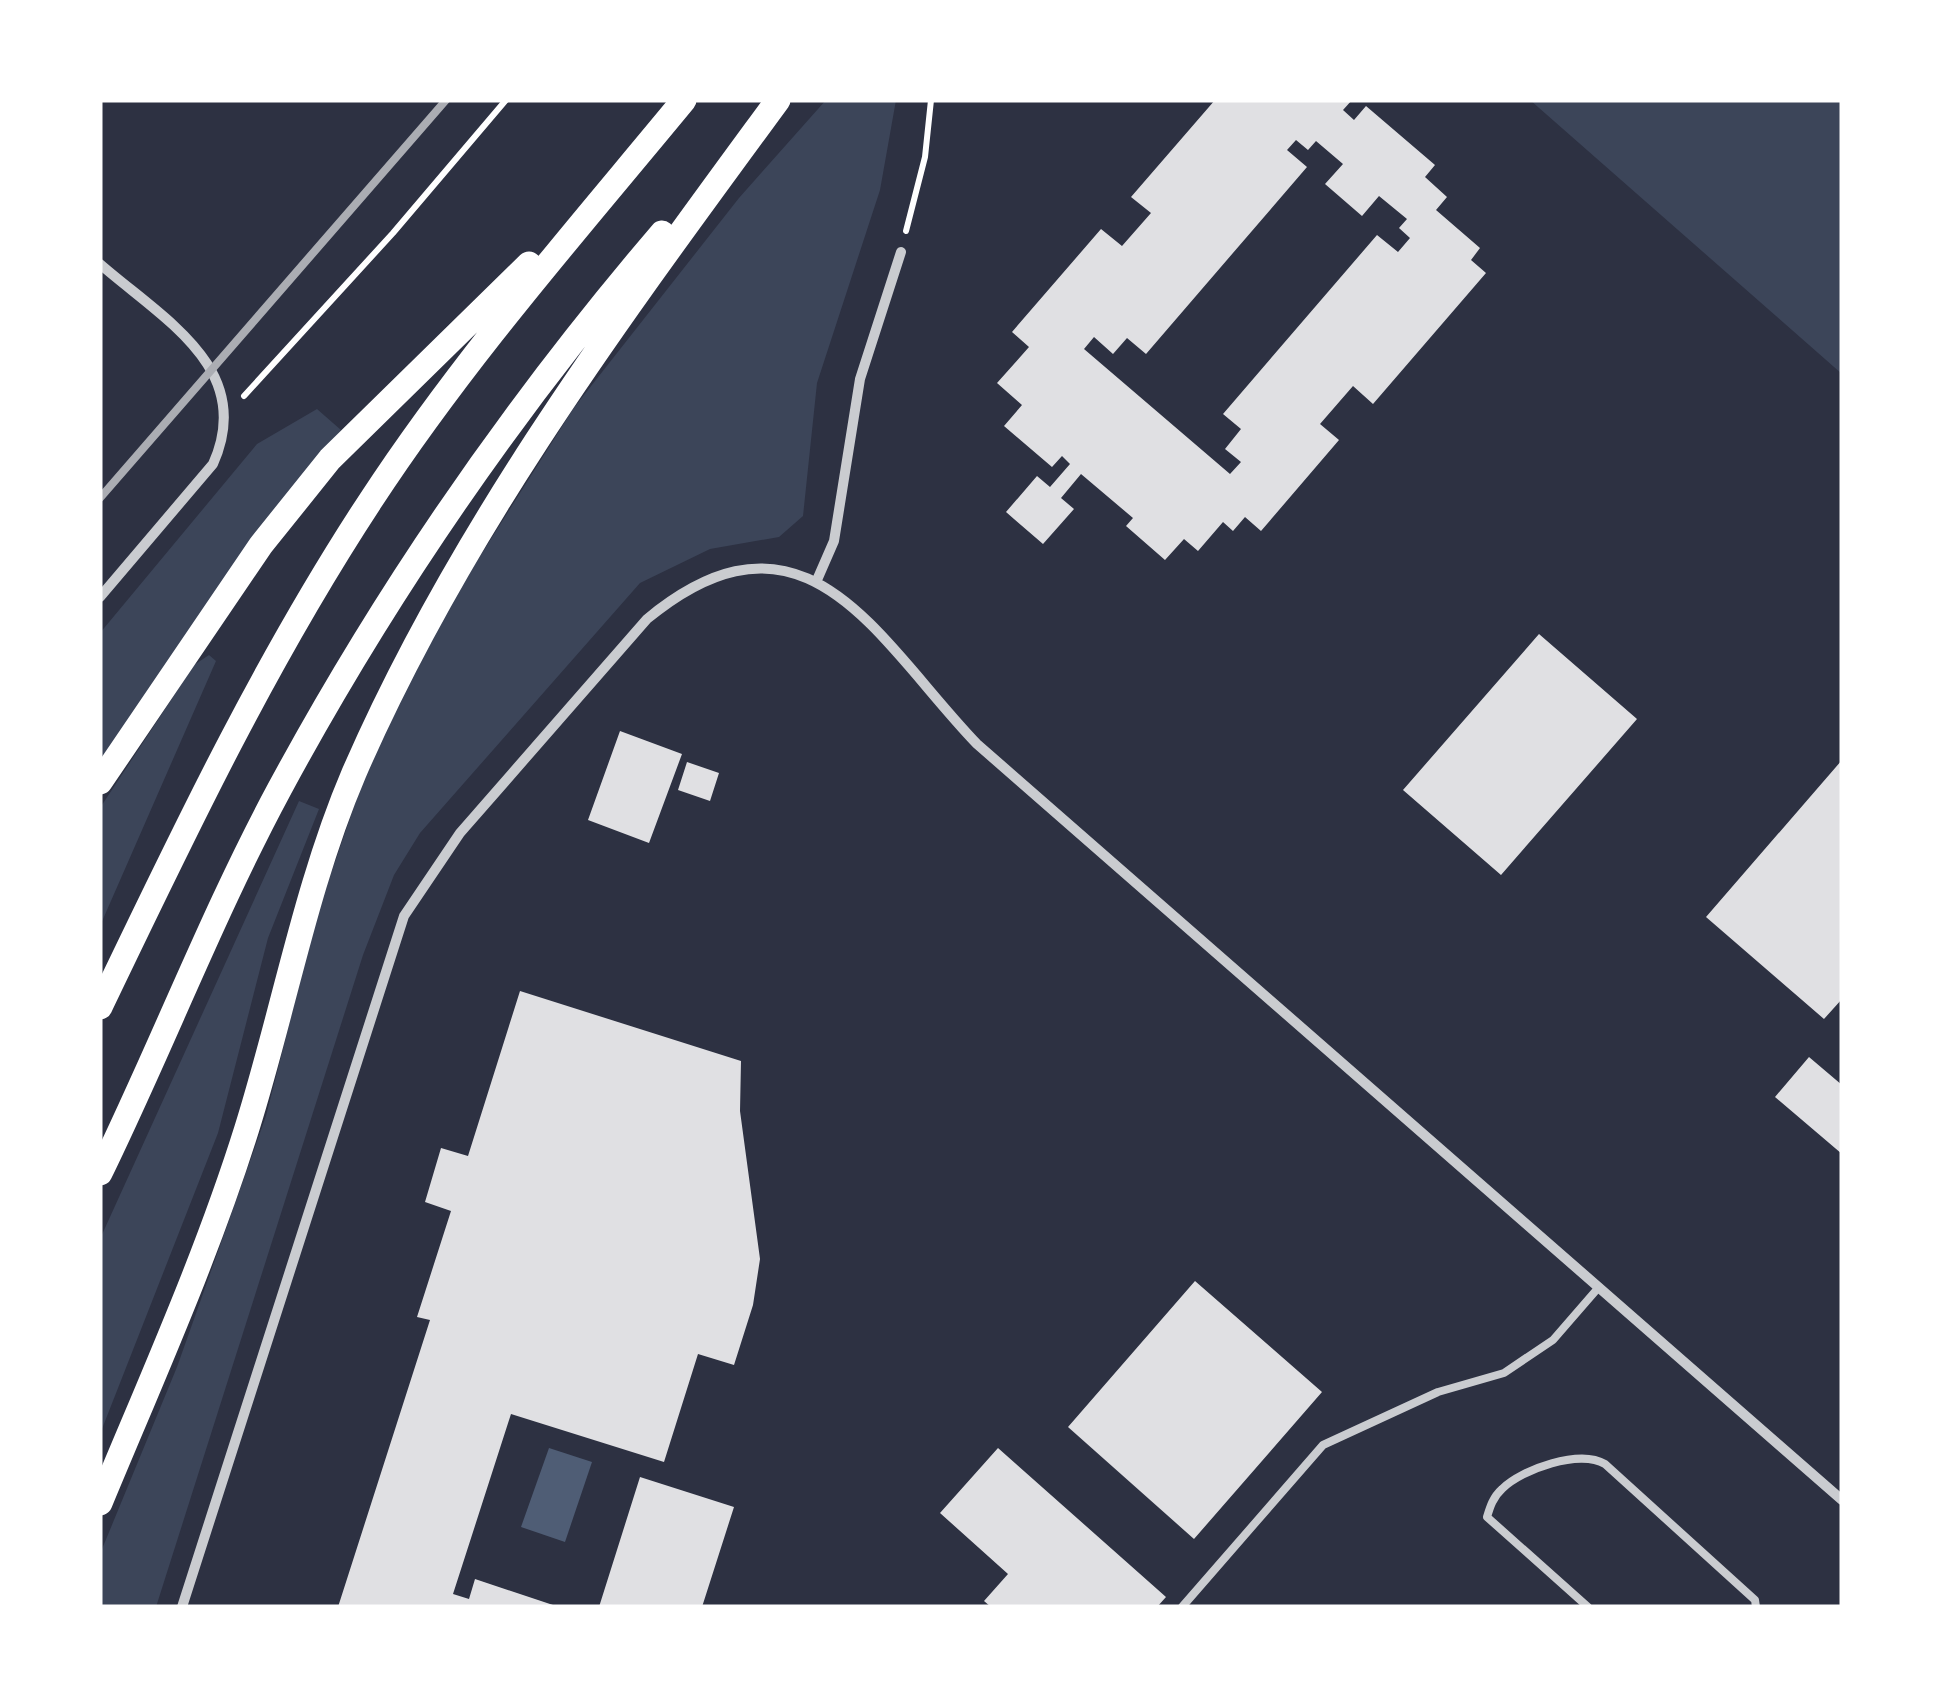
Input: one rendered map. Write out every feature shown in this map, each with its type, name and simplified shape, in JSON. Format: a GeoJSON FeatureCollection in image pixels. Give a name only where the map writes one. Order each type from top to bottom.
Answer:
{"type":"FeatureCollection","features":[{"type":"Feature","properties":{"kind":"main road"},"geometry":{"type":"LineString","coordinates":[[100,1008],[256,690],[332,561],[448,389],[684,100]]}},
{"type":"Feature","properties":{"kind":"main road"},"geometry":{"type":"LineString","coordinates":[[100,1173],[278,791],[426,539],[572,340],[777,100]]}},
{"type":"Feature","properties":{"kind":"main road"},"geometry":{"type":"LineString","coordinates":[[100,1503],[228,1186],[313,882],[374,729],[451,580],[541,434],[644,283],[777,100]]}},
{"type":"Feature","properties":{"kind":"main road"},"geometry":{"type":"LineString","coordinates":[[100,782],[261,545],[330,459],[429,357],[610,190]]}},
{"type":"Feature","properties":{"kind":"street"},"geometry":{"type":"LineString","coordinates":[[818,580],[834,541],[860,379],[901,252]]}},
{"type":"Feature","properties":{"kind":"street"},"geometry":{"type":"LineString","coordinates":[[100,264],[197,348],[213,368],[226,415],[224,440],[212,464],[100,597]]}},
{"type":"Feature","properties":{"kind":"street"},"geometry":{"type":"LineString","coordinates":[[182,1607],[397,930],[422,882],[619,648],[674,596],[706,580],[745,570],[784,570],[818,580],[849,602],[888,639],[977,744],[1842,1500]]}},
{"type":"Feature","properties":{"kind":"lane"},"geometry":{"type":"LineString","coordinates":[[1182,1607],[1322,1445],[1438,1392],[1504,1373],[1554,1340],[1598,1286]]}},
{"type":"Feature","properties":{"kind":"lane"},"geometry":{"type":"LineString","coordinates":[[1588,1607],[1487,1517],[1501,1490],[1517,1478],[1587,1456],[1605,1464],[1755,1600],[1756,1607]]}},
{"type":"Feature","properties":{"kind":"path"},"geometry":{"type":"LineString","coordinates":[[226,415],[394,234],[506,100]]}},
{"type":"Feature","properties":{"kind":"path"},"geometry":{"type":"LineString","coordinates":[[901,252],[925,157],[932,100]]}},
{"type":"Feature","properties":{"kind":"shaded area"},"geometry":{"type":"Polygon","coordinates":[[[826,100],[896,100],[880,190],[817,383],[803,516],[779,537],[710,549],[640,583],[420,833],[394,875],[363,955],[156,1607],[100,1607],[100,1554],[177,1367],[266,1116],[317,914],[369,763],[431,634],[573,409],[739,198],[826,100]]]}},
{"type":"Feature","properties":{"kind":"shaded area"},"geometry":{"type":"Polygon","coordinates":[[[1530,100],[1842,100],[1842,374],[1530,100]]]}},
{"type":"Feature","properties":{"kind":"shaded area"},"geometry":{"type":"Polygon","coordinates":[[[317,409],[341,430],[257,532],[100,763],[100,633],[257,444],[317,409]]]}},
{"type":"Feature","properties":{"kind":"shaded area"},"geometry":{"type":"Polygon","coordinates":[[[209,655],[216,661],[100,926],[100,808],[194,665],[209,655]]]}},
{"type":"Feature","properties":{"kind":"shaded area"},"geometry":{"type":"Polygon","coordinates":[[[299,801],[319,809],[268,938],[218,1133],[100,1434],[100,1239],[299,801]]]}},
{"type":"Feature","properties":{"kind":"shaded area"},"geometry":{"type":"Polygon","coordinates":[[[549,1448],[592,1462],[565,1542],[521,1527],[549,1448]]]}},
{"type":"Feature","properties":{"kind":"building"},"geometry":{"type":"Polygon","coordinates":[[[1215,100],[1352,100],[1343,110],[1354,120],[1366,106],[1435,165],[1425,177],[1447,197],[1436,210],[1480,248],[1471,260],[1486,273],[1373,404],[1353,386],[1320,424],[1339,440],[1261,531],[1245,517],[1233,531],[1223,522],[1198,551],[1184,539],[1165,560],[1126,526],[1133,518],[1081,474],[1061,498],[1074,509],[1043,544],[1006,512],[1037,476],[1050,487],[1070,464],[1062,456],[1052,467],[1004,426],[1022,405],[997,383],[1029,347],[1012,332],[1101,229],[1122,246],[1151,213],[1131,197],[1215,100]],[[1296,140],[1287,150],[1307,167],[1146,354],[1127,338],[1113,354],[1094,337],[1084,349],[1230,474],[1241,462],[1225,449],[1241,429],[1223,414],[1377,235],[1398,252],[1410,238],[1399,228],[1407,219],[1379,196],[1362,216],[1325,184],[1343,164],[1316,141],[1308,150],[1296,140]]]}},
{"type":"Feature","properties":{"kind":"building"},"geometry":{"type":"Polygon","coordinates":[[[1539,634],[1637,719],[1501,875],[1403,790],[1539,634]]]}},
{"type":"Feature","properties":{"kind":"building"},"geometry":{"type":"Polygon","coordinates":[[[620,731],[682,754],[649,843],[588,820],[620,731]]]}},
{"type":"Feature","properties":{"kind":"building"},"geometry":{"type":"Polygon","coordinates":[[[1842,760],[1842,999],[1824,1019],[1706,917],[1842,760]]]}},
{"type":"Feature","properties":{"kind":"building"},"geometry":{"type":"Polygon","coordinates":[[[687,762],[719,773],[710,801],[678,790],[687,762]]]}},
{"type":"Feature","properties":{"kind":"building"},"geometry":{"type":"Polygon","coordinates":[[[520,991],[741,1061],[740,1111],[760,1259],[753,1305],[734,1365],[698,1354],[664,1462],[511,1414],[453,1594],[469,1599],[475,1579],[559,1607],[338,1607],[430,1320],[417,1317],[451,1211],[425,1202],[441,1148],[468,1156],[520,991]]]}},
{"type":"Feature","properties":{"kind":"building"},"geometry":{"type":"Polygon","coordinates":[[[1809,1057],[1842,1085],[1842,1154],[1775,1097],[1809,1057]]]}},
{"type":"Feature","properties":{"kind":"building"},"geometry":{"type":"Polygon","coordinates":[[[1195,1281],[1322,1392],[1194,1539],[1068,1427],[1195,1281]]]}},
{"type":"Feature","properties":{"kind":"building"},"geometry":{"type":"Polygon","coordinates":[[[998,1448],[1166,1597],[1157,1607],[991,1607],[984,1601],[1008,1574],[940,1513],[998,1448]]]}},
{"type":"Feature","properties":{"kind":"building"},"geometry":{"type":"Polygon","coordinates":[[[640,1477],[734,1507],[702,1607],[599,1607],[640,1477]]]}},
{"type":"Feature","properties":{"kind":"railway"},"geometry":{"type":"LineString","coordinates":[[100,498],[446,100]]}}]}
